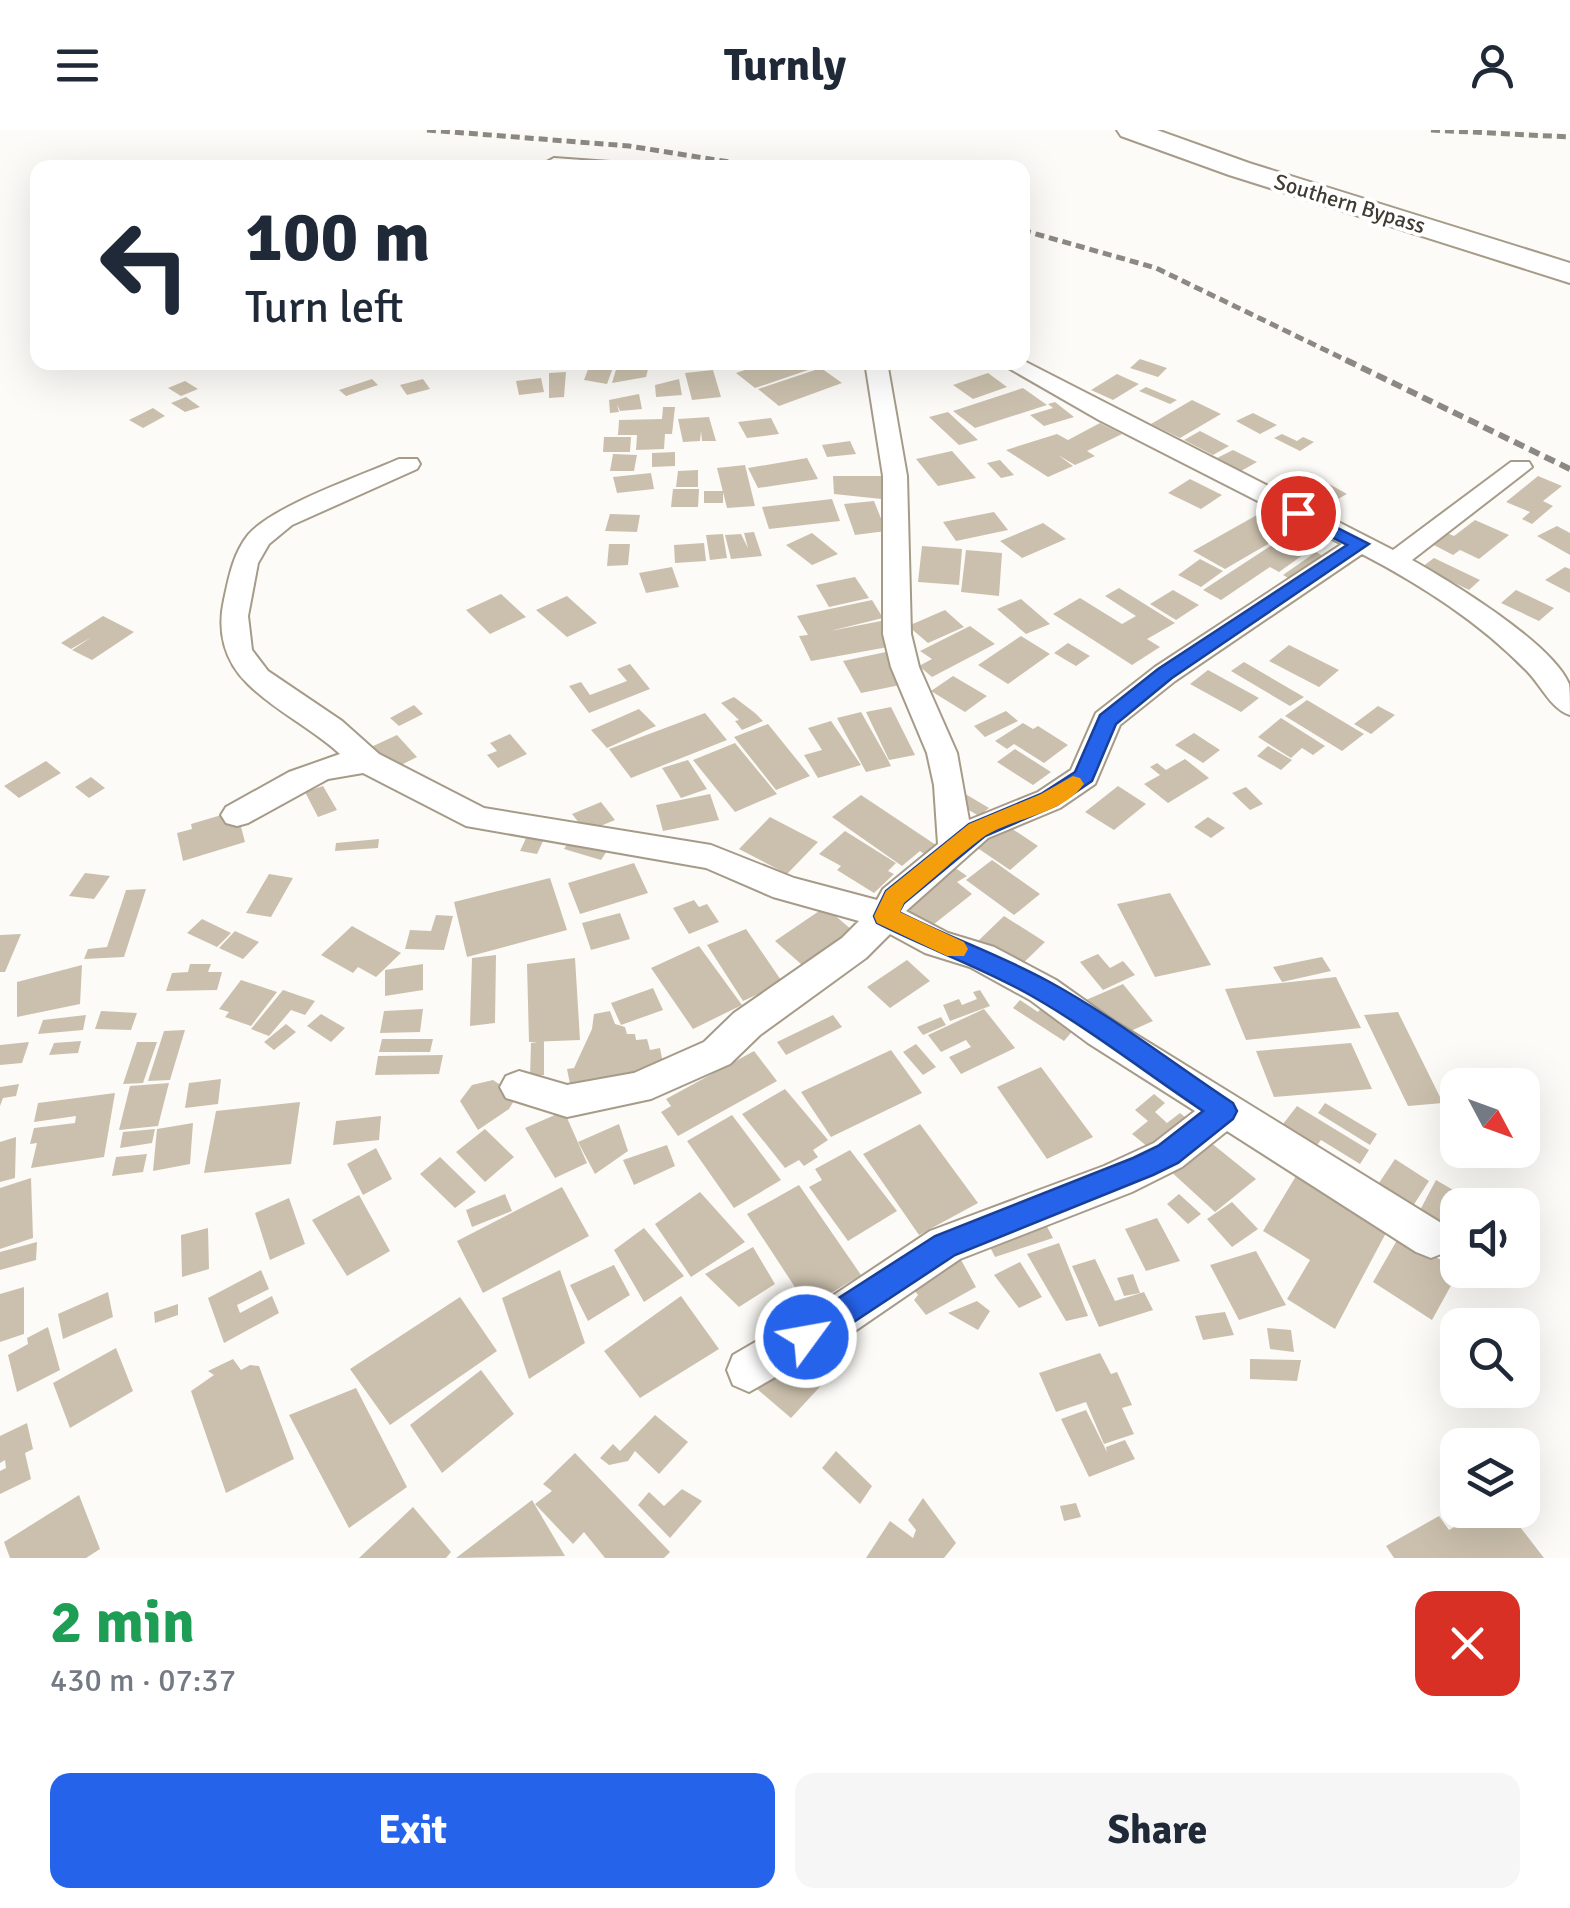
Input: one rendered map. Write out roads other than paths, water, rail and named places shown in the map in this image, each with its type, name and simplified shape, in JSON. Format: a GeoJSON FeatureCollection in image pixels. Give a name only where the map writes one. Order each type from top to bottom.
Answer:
{"type":"FeatureCollection","features":[{"type":"Feature","properties":{"kind":"highway","name":"Southern Bypass"},"geometry":{"type":"LineString","coordinates":[[1131,130],[1239,169],[1570,273]]}},
{"type":"Feature","properties":{"kind":"highway","name":"Southern Bypass"},"geometry":{"type":"LineString","coordinates":[[1151,130],[1570,261]]}},
{"type":"Feature","properties":{"kind":"street"},"geometry":{"type":"LineString","coordinates":[[877,370],[895,476],[896,634],[904,667],[942,753],[950,784],[955,848]]}},
{"type":"Feature","properties":{"kind":"street"},"geometry":{"type":"LineString","coordinates":[[1023,370],[1460,597],[1511,641],[1570,705]]}},
{"type":"Feature","properties":{"kind":"street"},"geometry":{"type":"LineString","coordinates":[[408,464],[284,520],[259,538],[244,563],[234,616],[238,651],[258,678],[331,728],[368,762],[476,818],[711,857],[784,888],[886,916],[938,943],[982,958],[1043,990],[1224,1111],[1431,1240]]}},
{"type":"Feature","properties":{"kind":"street"},"geometry":{"type":"LineString","coordinates":[[1394,561],[1520,467]]}},
{"type":"Feature","properties":{"kind":"street"},"geometry":{"type":"LineString","coordinates":[[519,1087],[567,1102],[638,1088],[717,1053],[747,1024],[854,948],[886,916],[895,898],[977,830],[1049,800],[1084,776],[1107,720],[1165,674],[1360,544]]}},
{"type":"Feature","properties":{"kind":"street"},"geometry":{"type":"LineString","coordinates":[[237,815],[326,768],[349,760],[368,762]]}},
{"type":"Feature","properties":{"kind":"street"},"geometry":{"type":"LineString","coordinates":[[749,1370],[834,1320],[945,1246],[1151,1163],[1224,1111]]}},
{"type":"Feature","properties":{"kind":"railway"},"geometry":{"type":"LineString","coordinates":[[427,130],[629,146],[717,160]]}},
{"type":"Feature","properties":{"kind":"railway"},"geometry":{"type":"LineString","coordinates":[[1431,130],[1570,137]]}},
{"type":"Feature","properties":{"kind":"railway"},"geometry":{"type":"LineString","coordinates":[[1030,232],[1156,268],[1352,363]]}},
{"type":"Feature","properties":{"kind":"railway"},"geometry":{"type":"LineString","coordinates":[[1346,360],[1570,469]]}}]}
